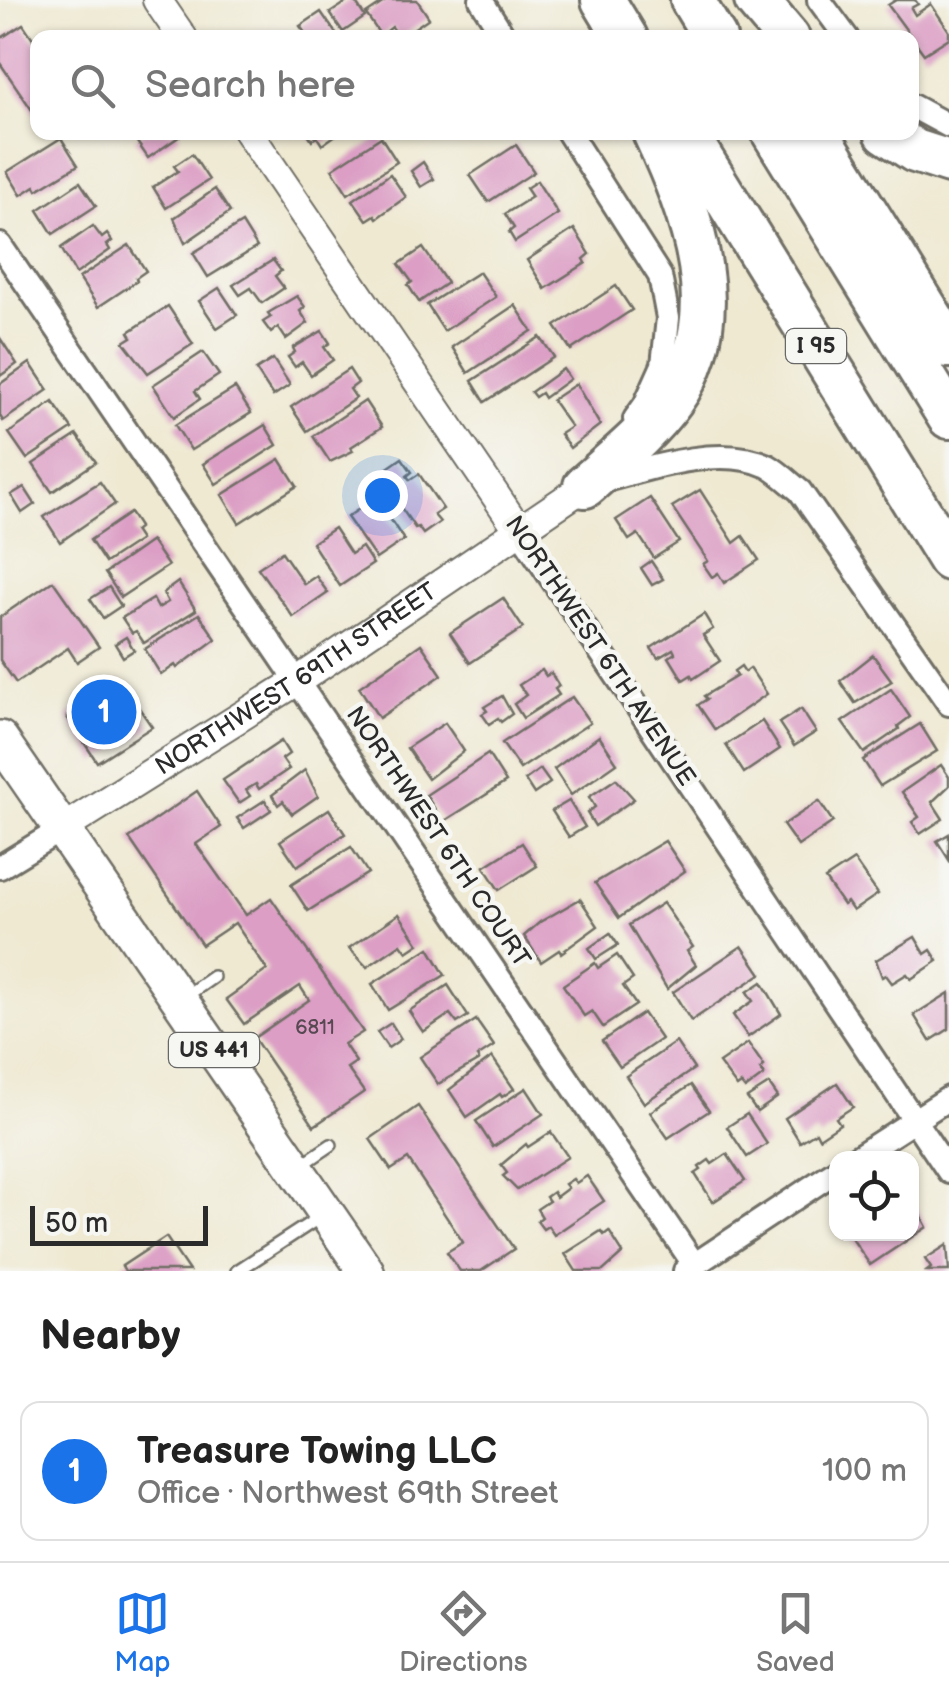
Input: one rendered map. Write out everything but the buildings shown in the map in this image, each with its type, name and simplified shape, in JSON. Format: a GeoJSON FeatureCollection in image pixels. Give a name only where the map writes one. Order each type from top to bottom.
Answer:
{"type":"FeatureCollection","features":[{"type":"Feature","properties":{"kind":"highway"},"geometry":{"type":"LineString","coordinates":[[591,0],[604,30]]}},
{"type":"Feature","properties":{"kind":"highway"},"geometry":{"type":"LineString","coordinates":[[604,0],[621,30]]}},
{"type":"Feature","properties":{"kind":"highway"},"geometry":{"type":"LineString","coordinates":[[637,0],[655,30]]}},
{"type":"Feature","properties":{"kind":"highway"},"geometry":{"type":"LineString","coordinates":[[692,0],[709,30]]}},
{"type":"Feature","properties":{"kind":"highway"},"geometry":{"type":"LineString","coordinates":[[737,0],[755,30]]}},
{"type":"Feature","properties":{"kind":"highway"},"geometry":{"type":"LineString","coordinates":[[756,0],[781,30]]}},
{"type":"Feature","properties":{"kind":"highway"},"geometry":{"type":"LineString","coordinates":[[585,486],[649,428],[673,398],[693,361],[703,316],[703,280],[694,232],[658,140]]}},
{"type":"Feature","properties":{"kind":"highway","name":"I 95"},"geometry":{"type":"LineString","coordinates":[[690,140],[949,558]]}},
{"type":"Feature","properties":{"kind":"highway"},"geometry":{"type":"LineString","coordinates":[[722,140],[949,505]]}},
{"type":"Feature","properties":{"kind":"highway"},"geometry":{"type":"LineString","coordinates":[[778,140],[949,417]]}},
{"type":"Feature","properties":{"kind":"highway"},"geometry":{"type":"LineString","coordinates":[[822,140],[949,346]]}},
{"type":"Feature","properties":{"kind":"highway"},"geometry":{"type":"LineString","coordinates":[[898,140],[915,151],[949,162]]}},
{"type":"Feature","properties":{"kind":"main road","name":"US 441"},"geometry":{"type":"LineString","coordinates":[[2,746],[366,1271]]}},
{"type":"Feature","properties":{"kind":"street"},"geometry":{"type":"LineString","coordinates":[[157,0],[178,30]]}},
{"type":"Feature","properties":{"kind":"street"},"geometry":{"type":"LineString","coordinates":[[480,0],[500,30]]}},
{"type":"Feature","properties":{"kind":"street"},"geometry":{"type":"LineString","coordinates":[[819,0],[841,30]]}},
{"type":"Feature","properties":{"kind":"street"},"geometry":{"type":"LineString","coordinates":[[919,110],[949,126]]}},
{"type":"Feature","properties":{"kind":"street","name":"NORTHWEST 6TH AVENUE"},"geometry":{"type":"LineString","coordinates":[[253,140],[949,1172]]}},
{"type":"Feature","properties":{"kind":"street"},"geometry":{"type":"LineString","coordinates":[[573,140],[660,276],[668,318],[664,365],[646,405],[585,486]]}},
{"type":"Feature","properties":{"kind":"street","name":"NORTHWEST 6TH COURT"},"geometry":{"type":"LineString","coordinates":[[0,245],[299,680],[689,1268]]}},
{"type":"Feature","properties":{"kind":"street"},"geometry":{"type":"LineString","coordinates":[[585,486],[676,460],[722,457],[767,466],[800,491],[949,704]]}},
{"type":"Feature","properties":{"kind":"street","name":"NORTHWEST 69TH STREET"},"geometry":{"type":"LineString","coordinates":[[2,861],[62,829],[299,680],[585,486]]}},
{"type":"Feature","properties":{"kind":"street"},"geometry":{"type":"LineString","coordinates":[[867,1151],[949,1098]]}},
{"type":"Feature","properties":{"kind":"street"},"geometry":{"type":"LineString","coordinates":[[689,1268],[829,1176]]}},
{"type":"Feature","properties":{"kind":"lane"},"geometry":{"type":"LineString","coordinates":[[180,1000],[213,977]]}},
{"type":"Feature","properties":{"kind":"lane"},"geometry":{"type":"LineString","coordinates":[[296,1169],[331,1145]]}},
{"type":"Feature","properties":{"kind":"lane"},"geometry":{"type":"LineString","coordinates":[[236,1271],[326,1212]]}},
{"type":"Feature","properties":{"kind":"place","name":"Treasure Towing LLC"},"geometry":{"type":"Point","coordinates":[104,712]}}]}
